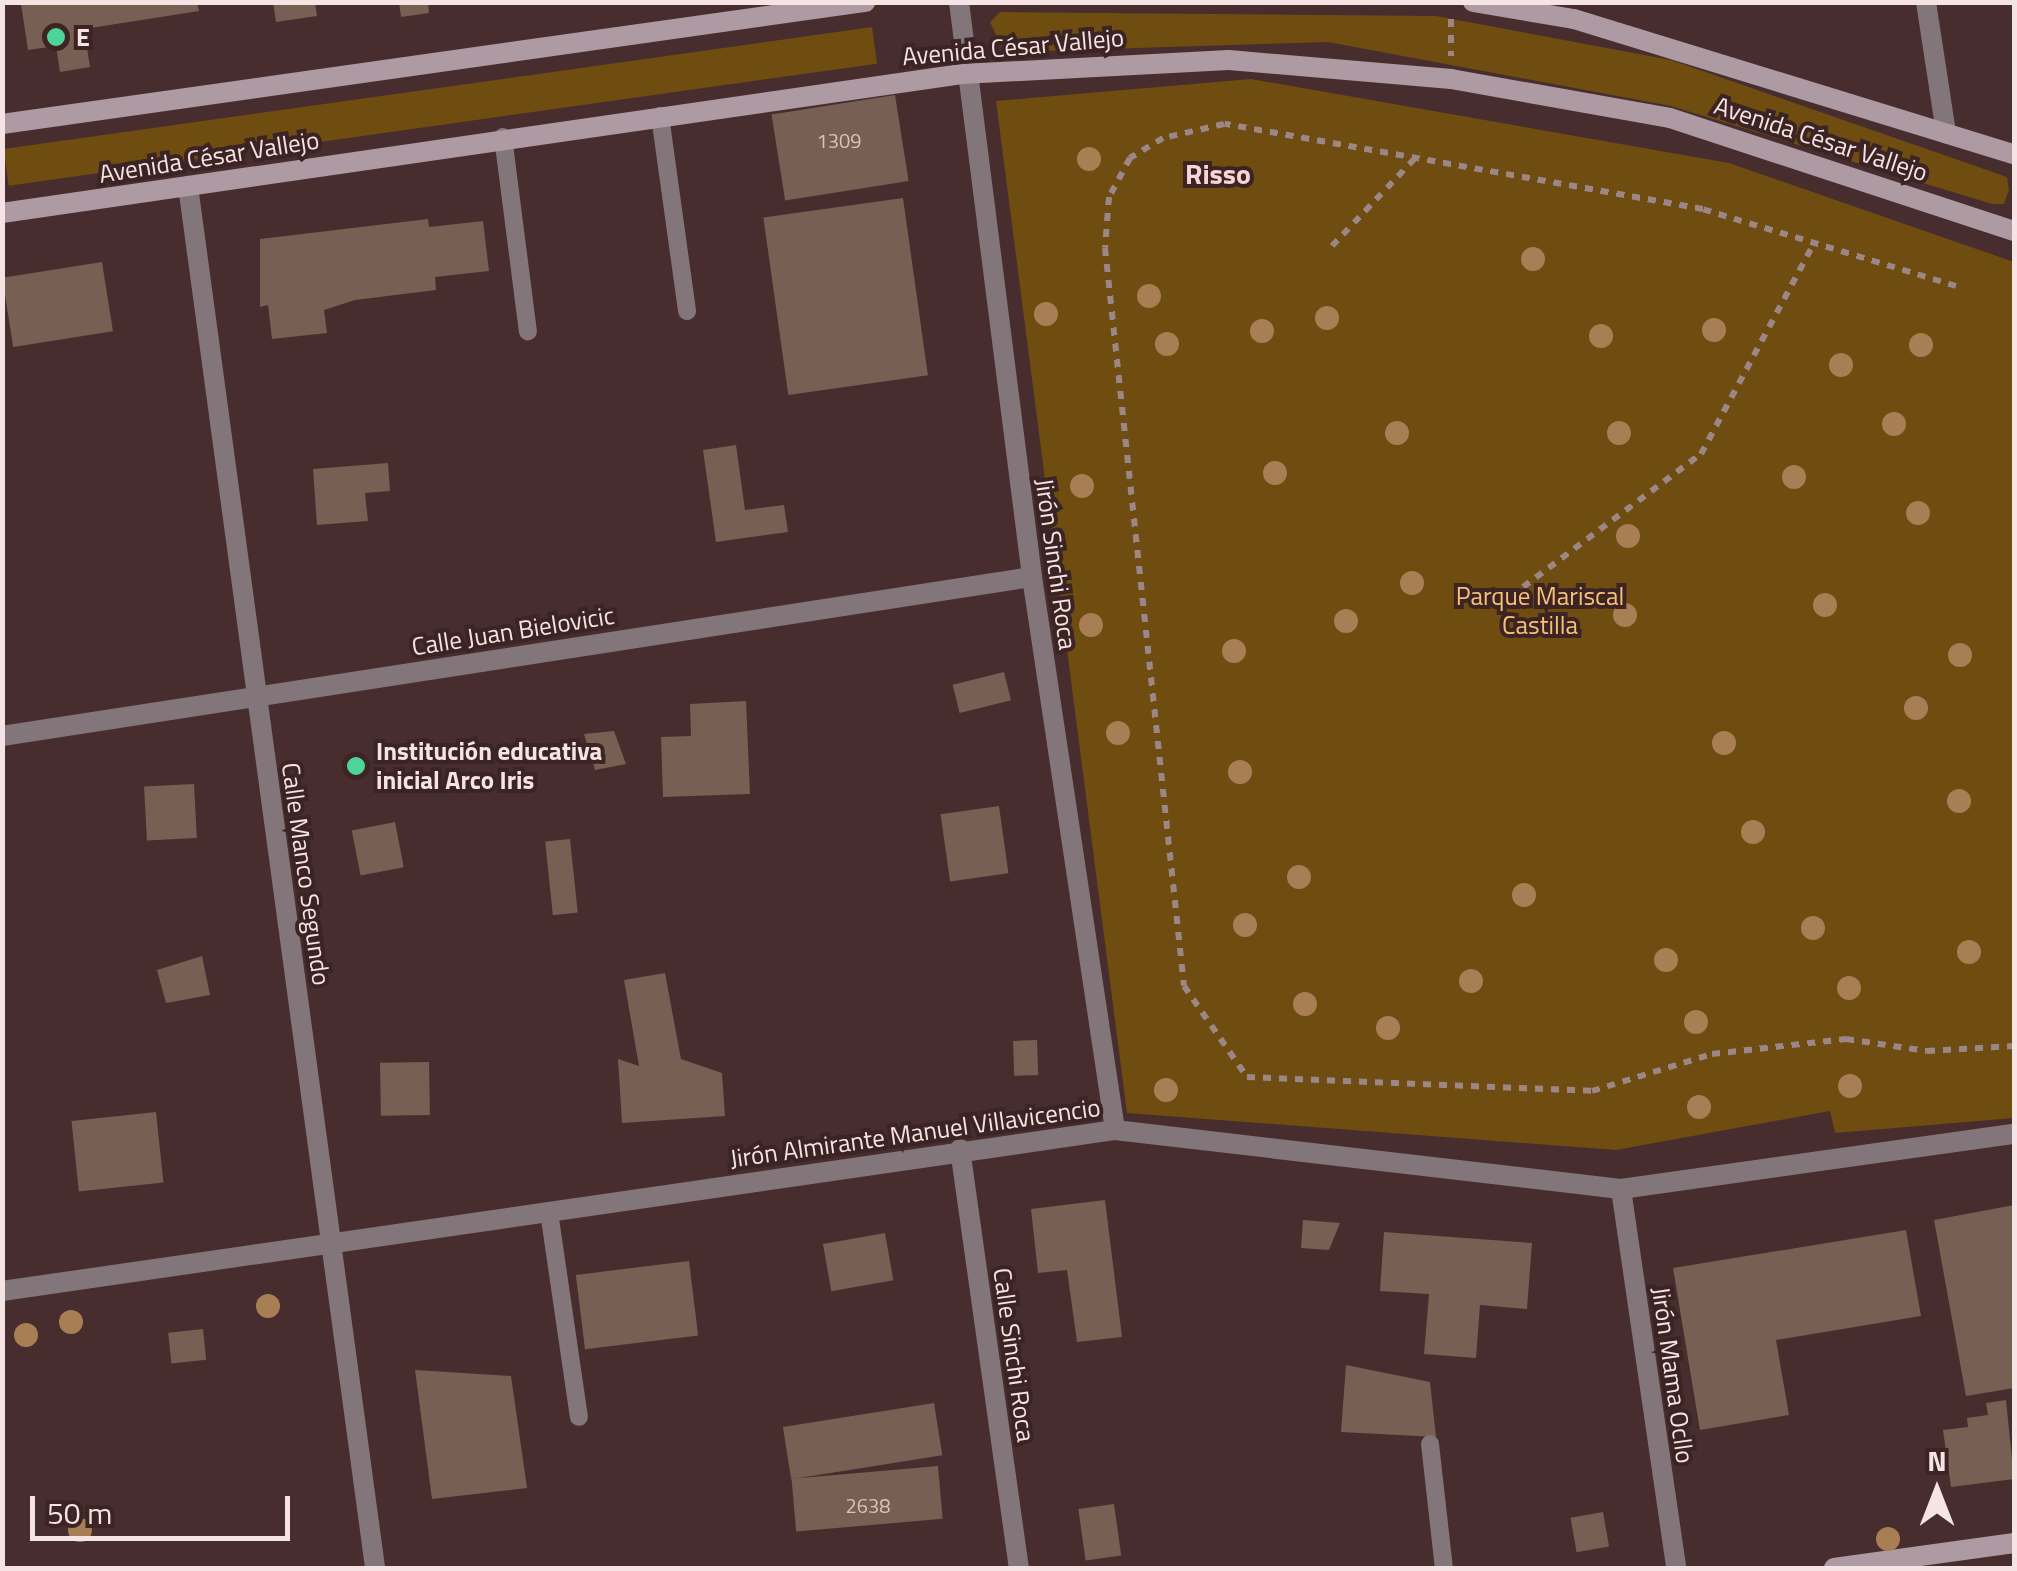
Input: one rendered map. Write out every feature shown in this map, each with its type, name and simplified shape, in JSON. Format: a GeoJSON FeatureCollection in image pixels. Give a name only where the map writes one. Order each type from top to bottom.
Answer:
{"type":"FeatureCollection","features":[{"type":"Feature","properties":{"kind":"main road"},"geometry":{"type":"LineString","coordinates":[[2,124],[865,2]]}},
{"type":"Feature","properties":{"kind":"main road","name":"Avenida César Vallejo"},"geometry":{"type":"LineString","coordinates":[[1473,2],[1591,24],[2014,154]]}},
{"type":"Feature","properties":{"kind":"main road","name":"Avenida César Vallejo"},"geometry":{"type":"LineString","coordinates":[[2,213],[503,137],[962,74],[1229,60],[1452,79],[1670,118],[2014,230]]}},
{"type":"Feature","properties":{"kind":"main road"},"geometry":{"type":"LineString","coordinates":[[1834,1568],[2014,1543]]}},
{"type":"Feature","properties":{"kind":"street","name":"Jirón Sinchi Roca"},"geometry":{"type":"LineString","coordinates":[[960,2],[962,74],[1115,1130]]}},
{"type":"Feature","properties":{"kind":"street"},"geometry":{"type":"LineString","coordinates":[[1926,2],[1946,133]]}},
{"type":"Feature","properties":{"kind":"street","name":"Calle Manco Segundo"},"geometry":{"type":"LineString","coordinates":[[188,186],[375,1568]]}},
{"type":"Feature","properties":{"kind":"street","name":"Calle Juan Bielovicic"},"geometry":{"type":"LineString","coordinates":[[2,736],[1032,577]]}},
{"type":"Feature","properties":{"kind":"street","name":"Jirón Almirante Manuel Villavicencio"},"geometry":{"type":"LineString","coordinates":[[2,1291],[331,1246],[960,1149],[1115,1130],[1621,1189],[2014,1134]]}},
{"type":"Feature","properties":{"kind":"street","name":"Calle Sinchi Roca"},"geometry":{"type":"LineString","coordinates":[[960,1149],[1019,1568]]}},
{"type":"Feature","properties":{"kind":"street","name":"Jirón Mama Ocllo"},"geometry":{"type":"LineString","coordinates":[[1621,1189],[1676,1568]]}},
{"type":"Feature","properties":{"kind":"lane"},"geometry":{"type":"LineString","coordinates":[[660,116],[688,311]]}},
{"type":"Feature","properties":{"kind":"lane"},"geometry":{"type":"LineString","coordinates":[[503,137],[528,332]]}},
{"type":"Feature","properties":{"kind":"lane"},"geometry":{"type":"LineString","coordinates":[[550,1212],[579,1416]]}},
{"type":"Feature","properties":{"kind":"lane"},"geometry":{"type":"LineString","coordinates":[[1430,1444],[1444,1568]]}},
{"type":"Feature","properties":{"kind":"path"},"geometry":{"type":"LineString","coordinates":[[1451,2],[1452,79]]}},
{"type":"Feature","properties":{"kind":"path"},"geometry":{"type":"LineString","coordinates":[[1956,286],[1703,208],[1421,152],[1224,124],[1164,138],[1130,158],[1110,197],[1105,248],[1124,474],[1184,986],[1248,1077],[1592,1091],[1712,1054],[1846,1038],[1928,1051],[2014,1046]]}},
{"type":"Feature","properties":{"kind":"path"},"geometry":{"type":"LineString","coordinates":[[1332,246],[1421,152]]}},
{"type":"Feature","properties":{"kind":"path"},"geometry":{"type":"LineString","coordinates":[[1523,587],[1701,454],[1814,243]]}},
{"type":"Feature","properties":{"kind":"green space"},"geometry":{"type":"Polygon","coordinates":[[[1000,12],[1436,16],[1671,60],[2007,177],[2009,190],[2004,204],[1992,204],[1671,106],[1328,42],[1004,52],[990,22],[1000,12]]]}},
{"type":"Feature","properties":{"kind":"green space"},"geometry":{"type":"Polygon","coordinates":[[[872,27],[877,64],[9,186],[4,149],[872,27]]]}},
{"type":"Feature","properties":{"kind":"green space","name":"Parque Mariscal Castilla"},"geometry":{"type":"Polygon","coordinates":[[[1251,79],[1729,163],[2014,262],[2014,1118],[1835,1133],[1830,1111],[1616,1150],[1127,1113],[996,101],[1251,79]]]}},
{"type":"Feature","properties":{"kind":"building","name":"E"},"geometry":{"type":"Polygon","coordinates":[[[197,2],[199,11],[84,29],[90,67],[60,72],[56,46],[28,50],[21,4],[197,2]]]}},
{"type":"Feature","properties":{"kind":"building"},"geometry":{"type":"Polygon","coordinates":[[[273,2],[315,2],[317,16],[276,22],[273,2]]]}},
{"type":"Feature","properties":{"kind":"building"},"geometry":{"type":"Polygon","coordinates":[[[399,2],[428,2],[429,13],[401,17],[399,2]]]}},
{"type":"Feature","properties":{"kind":"building"},"geometry":{"type":"Polygon","coordinates":[[[895,95],[909,181],[785,200],[772,115],[895,95]]]}},
{"type":"Feature","properties":{"kind":"building"},"geometry":{"type":"Polygon","coordinates":[[[903,198],[928,375],[788,395],[763,218],[903,198]]]}},
{"type":"Feature","properties":{"kind":"building"},"geometry":{"type":"Polygon","coordinates":[[[428,219],[429,227],[483,221],[489,271],[435,277],[436,290],[355,300],[324,310],[327,333],[272,339],[268,305],[260,307],[260,239],[428,219]]]}},
{"type":"Feature","properties":{"kind":"building"},"geometry":{"type":"Polygon","coordinates":[[[102,262],[113,331],[13,347],[2,278],[102,262]]]}},
{"type":"Feature","properties":{"kind":"building"},"geometry":{"type":"Polygon","coordinates":[[[736,445],[745,510],[784,505],[788,532],[716,542],[703,450],[736,445]]]}},
{"type":"Feature","properties":{"kind":"building"},"geometry":{"type":"Polygon","coordinates":[[[388,463],[390,491],[365,493],[368,521],[317,525],[313,469],[388,463]]]}},
{"type":"Feature","properties":{"kind":"building"},"geometry":{"type":"Polygon","coordinates":[[[1004,672],[1011,700],[960,713],[953,685],[1004,672]]]}},
{"type":"Feature","properties":{"kind":"building"},"geometry":{"type":"Polygon","coordinates":[[[746,701],[750,794],[663,797],[661,737],[691,736],[690,704],[746,701]]]}},
{"type":"Feature","properties":{"kind":"building"},"geometry":{"type":"Polygon","coordinates":[[[614,731],[626,764],[595,770],[584,734],[614,731]]]}},
{"type":"Feature","properties":{"kind":"building"},"geometry":{"type":"Polygon","coordinates":[[[194,784],[197,838],[147,841],[144,787],[194,784]]]}},
{"type":"Feature","properties":{"kind":"building"},"geometry":{"type":"Polygon","coordinates":[[[999,806],[1008,873],[950,882],[941,814],[999,806]]]}},
{"type":"Feature","properties":{"kind":"building"},"geometry":{"type":"Polygon","coordinates":[[[395,822],[404,867],[361,876],[352,830],[395,822]]]}},
{"type":"Feature","properties":{"kind":"building"},"geometry":{"type":"Polygon","coordinates":[[[570,839],[578,913],[553,915],[545,842],[570,839]]]}},
{"type":"Feature","properties":{"kind":"building"},"geometry":{"type":"Polygon","coordinates":[[[202,956],[210,995],[166,1003],[157,970],[202,956]]]}},
{"type":"Feature","properties":{"kind":"building"},"geometry":{"type":"Polygon","coordinates":[[[665,973],[681,1059],[722,1073],[725,1116],[622,1123],[618,1059],[639,1066],[624,980],[665,973]]]}},
{"type":"Feature","properties":{"kind":"building"},"geometry":{"type":"Polygon","coordinates":[[[1037,1040],[1038,1075],[1014,1076],[1013,1041],[1037,1040]]]}},
{"type":"Feature","properties":{"kind":"building"},"geometry":{"type":"Polygon","coordinates":[[[429,1062],[430,1115],[381,1116],[380,1063],[429,1062]]]}},
{"type":"Feature","properties":{"kind":"building"},"geometry":{"type":"Polygon","coordinates":[[[156,1112],[163,1183],[79,1191],[71,1121],[156,1112]]]}},
{"type":"Feature","properties":{"kind":"building"},"geometry":{"type":"Polygon","coordinates":[[[1105,1200],[1122,1337],[1077,1342],[1067,1270],[1038,1273],[1031,1209],[1105,1200]]]}},
{"type":"Feature","properties":{"kind":"building"},"geometry":{"type":"Polygon","coordinates":[[[2014,1205],[2014,1388],[1966,1396],[1934,1220],[2014,1205]]]}},
{"type":"Feature","properties":{"kind":"building"},"geometry":{"type":"Polygon","coordinates":[[[1303,1220],[1340,1223],[1329,1250],[1301,1248],[1303,1220]]]}},
{"type":"Feature","properties":{"kind":"building"},"geometry":{"type":"Polygon","coordinates":[[[1906,1230],[1921,1316],[1776,1340],[1789,1415],[1700,1430],[1673,1268],[1906,1230]]]}},
{"type":"Feature","properties":{"kind":"building"},"geometry":{"type":"Polygon","coordinates":[[[1384,1232],[1532,1243],[1527,1309],[1480,1305],[1476,1358],[1424,1354],[1429,1294],[1380,1291],[1384,1232]]]}},
{"type":"Feature","properties":{"kind":"building"},"geometry":{"type":"Polygon","coordinates":[[[885,1233],[893,1280],[831,1291],[823,1244],[885,1233]]]}},
{"type":"Feature","properties":{"kind":"building"},"geometry":{"type":"Polygon","coordinates":[[[689,1261],[698,1335],[585,1349],[576,1275],[689,1261]]]}},
{"type":"Feature","properties":{"kind":"building"},"geometry":{"type":"Polygon","coordinates":[[[203,1329],[206,1360],[171,1363],[168,1333],[203,1329]]]}},
{"type":"Feature","properties":{"kind":"building"},"geometry":{"type":"Polygon","coordinates":[[[1346,1365],[1430,1382],[1436,1437],[1341,1432],[1346,1365]]]}},
{"type":"Feature","properties":{"kind":"building"},"geometry":{"type":"Polygon","coordinates":[[[415,1370],[511,1376],[527,1488],[432,1499],[415,1370]]]}},
{"type":"Feature","properties":{"kind":"building"},"geometry":{"type":"Polygon","coordinates":[[[2006,1400],[2014,1479],[1951,1487],[1943,1430],[1968,1427],[1967,1418],[1988,1415],[1986,1403],[2006,1400]]]}},
{"type":"Feature","properties":{"kind":"building"},"geometry":{"type":"Polygon","coordinates":[[[934,1403],[942,1455],[791,1479],[783,1427],[934,1403]]]}},
{"type":"Feature","properties":{"kind":"building"},"geometry":{"type":"Polygon","coordinates":[[[938,1466],[943,1519],[796,1532],[792,1479],[938,1466]]]}},
{"type":"Feature","properties":{"kind":"building"},"geometry":{"type":"Polygon","coordinates":[[[1114,1504],[1121,1555],[1086,1561],[1078,1509],[1114,1504]]]}},
{"type":"Feature","properties":{"kind":"building"},"geometry":{"type":"Polygon","coordinates":[[[1603,1512],[1609,1546],[1577,1552],[1571,1518],[1603,1512]]]}},
{"type":"Feature","properties":{"kind":"place","name":"E"},"geometry":{"type":"Point","coordinates":[56,37]}},
{"type":"Feature","properties":{"kind":"place","name":"Institución educativa inicial Arco Iris"},"geometry":{"type":"Point","coordinates":[356,766]}},
{"type":"Feature","properties":{"kind":"district","name":"Risso"},"geometry":{"type":"Point","coordinates":[1218,174]}}]}
